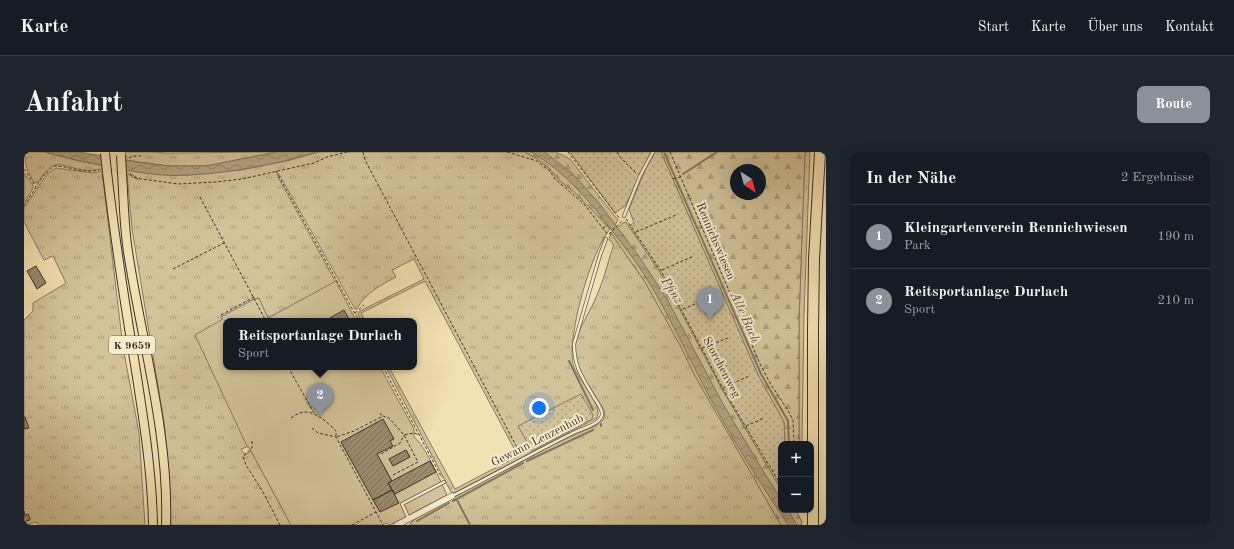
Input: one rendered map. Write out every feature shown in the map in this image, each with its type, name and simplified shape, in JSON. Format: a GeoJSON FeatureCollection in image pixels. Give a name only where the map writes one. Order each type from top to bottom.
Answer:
{"type":"FeatureCollection","features":[{"type":"Feature","properties":{"kind":"highway"},"geometry":{"type":"LineString","coordinates":[[813,525],[814,259],[820,152]]}},
{"type":"Feature","properties":{"kind":"main road","name":"K 9659"},"geometry":{"type":"LineString","coordinates":[[105,152],[104,171],[148,448],[153,525]]}},
{"type":"Feature","properties":{"kind":"main road","name":"K 9659"},"geometry":{"type":"LineString","coordinates":[[123,155],[128,257],[161,436],[165,484],[166,525]]}},
{"type":"Feature","properties":{"kind":"street","name":"Gewann Lenzenhub"},"geometry":{"type":"LineString","coordinates":[[397,525],[452,496]]}},
{"type":"Feature","properties":{"kind":"lane"},"geometry":{"type":"LineString","coordinates":[[624,216],[640,176],[653,152]]}},
{"type":"Feature","properties":{"kind":"lane","name":"Gewann Lenzenhub"},"geometry":{"type":"LineString","coordinates":[[452,496],[574,432],[596,423],[601,419],[602,415],[600,407],[583,380],[574,359],[574,344],[606,239]]}},
{"type":"Feature","properties":{"kind":"lane"},"geometry":{"type":"LineString","coordinates":[[409,519],[402,504],[444,482]]}},
{"type":"Feature","properties":{"kind":"path"},"geometry":{"type":"LineString","coordinates":[[125,173],[134,177],[178,184],[215,182],[242,179],[276,170],[314,163],[347,152]]}},
{"type":"Feature","properties":{"kind":"path"},"geometry":{"type":"LineString","coordinates":[[363,152],[365,160],[377,184],[523,459]]}},
{"type":"Feature","properties":{"kind":"path"},"geometry":{"type":"LineString","coordinates":[[508,152],[537,161],[550,171],[555,179],[584,204],[608,235]]}},
{"type":"Feature","properties":{"kind":"path"},"geometry":{"type":"LineString","coordinates":[[568,152],[621,221]]}},
{"type":"Feature","properties":{"kind":"path"},"geometry":{"type":"LineString","coordinates":[[617,152],[620,157],[640,176]]}},
{"type":"Feature","properties":{"kind":"path","name":"Rennichswiesen"},"geometry":{"type":"LineString","coordinates":[[670,152],[760,364],[793,420],[794,441]]}},
{"type":"Feature","properties":{"kind":"path"},"geometry":{"type":"LineString","coordinates":[[123,155],[141,156]]}},
{"type":"Feature","properties":{"kind":"path"},"geometry":{"type":"LineString","coordinates":[[24,206],[46,173],[54,166],[93,172],[104,171]]}},
{"type":"Feature","properties":{"kind":"path"},"geometry":{"type":"LineString","coordinates":[[24,169],[36,188]]}},
{"type":"Feature","properties":{"kind":"path"},"geometry":{"type":"LineString","coordinates":[[276,170],[357,318]]}},
{"type":"Feature","properties":{"kind":"path"},"geometry":{"type":"LineString","coordinates":[[673,179],[680,176]]}},
{"type":"Feature","properties":{"kind":"path"},"geometry":{"type":"LineString","coordinates":[[200,197],[255,297],[265,318]]}},
{"type":"Feature","properties":{"kind":"path"},"geometry":{"type":"LineString","coordinates":[[636,232],[676,215]]}},
{"type":"Feature","properties":{"kind":"path"},"geometry":{"type":"LineString","coordinates":[[610,232],[617,226],[624,216]]}},
{"type":"Feature","properties":{"kind":"path","name":"Storchenweg"},"geometry":{"type":"LineString","coordinates":[[624,216],[661,270],[723,389],[778,480]]}},
{"type":"Feature","properties":{"kind":"path"},"geometry":{"type":"LineString","coordinates":[[603,228],[608,225]]}},
{"type":"Feature","properties":{"kind":"path"},"geometry":{"type":"LineString","coordinates":[[173,269],[225,243]]}},
{"type":"Feature","properties":{"kind":"path"},"geometry":{"type":"LineString","coordinates":[[661,270],[694,256]]}},
{"type":"Feature","properties":{"kind":"path"},"geometry":{"type":"LineString","coordinates":[[221,315],[255,297]]}},
{"type":"Feature","properties":{"kind":"path"},"geometry":{"type":"LineString","coordinates":[[682,309],[712,297]]}},
{"type":"Feature","properties":{"kind":"path"},"geometry":{"type":"LineString","coordinates":[[355,314],[364,305]]}},
{"type":"Feature","properties":{"kind":"path"},"geometry":{"type":"LineString","coordinates":[[702,349],[728,338]]}},
{"type":"Feature","properties":{"kind":"path"},"geometry":{"type":"LineString","coordinates":[[290,370],[315,414]]}},
{"type":"Feature","properties":{"kind":"path"},"geometry":{"type":"LineString","coordinates":[[385,370],[444,482]]}},
{"type":"Feature","properties":{"kind":"path"},"geometry":{"type":"LineString","coordinates":[[723,389],[749,376]]}},
{"type":"Feature","properties":{"kind":"path"},"geometry":{"type":"LineString","coordinates":[[291,418],[301,412],[315,414],[326,420],[336,431],[336,437],[383,525]]}},
{"type":"Feature","properties":{"kind":"path"},"geometry":{"type":"LineString","coordinates":[[380,413],[389,418],[404,435],[418,462],[392,475]]}},
{"type":"Feature","properties":{"kind":"path"},"geometry":{"type":"LineString","coordinates":[[312,428],[318,433],[336,437],[354,431],[383,416]]}},
{"type":"Feature","properties":{"kind":"path"},"geometry":{"type":"LineString","coordinates":[[746,427],[764,418]]}},
{"type":"Feature","properties":{"kind":"path"},"geometry":{"type":"LineString","coordinates":[[404,435],[414,433],[420,435]]}},
{"type":"Feature","properties":{"kind":"path"},"geometry":{"type":"LineString","coordinates":[[381,454],[400,443],[404,435]]}},
{"type":"Feature","properties":{"kind":"path"},"geometry":{"type":"LineString","coordinates":[[252,441],[252,448],[243,456],[246,465],[263,492],[280,525]]}},
{"type":"Feature","properties":{"kind":"path"},"geometry":{"type":"LineString","coordinates":[[352,525],[376,512]]}},
{"type":"Feature","properties":{"kind":"green space"},"geometry":{"type":"Polygon","coordinates":[[[25,152],[45,152],[79,161],[138,172],[188,175],[241,170],[287,161],[318,152],[524,152],[535,157],[549,168],[560,181],[572,190],[610,229],[595,255],[588,274],[577,315],[572,351],[575,370],[596,405],[598,412],[597,418],[452,494],[388,370],[391,370],[455,489],[518,456],[425,281],[361,313],[364,318],[360,318],[358,314],[360,311],[424,279],[414,259],[392,270],[396,277],[374,290],[364,298],[357,309],[355,309],[279,174],[277,175],[340,290],[302,300],[268,318],[258,298],[222,317],[223,370],[227,370],[250,446],[241,449],[245,455],[251,451],[291,525],[171,525],[164,422],[132,229],[127,174],[139,180],[132,175],[116,170],[86,170],[56,165],[50,168],[38,182],[35,183],[30,176],[25,161],[25,152]]]}},
{"type":"Feature","properties":{"kind":"green space"},"geometry":{"type":"Polygon","coordinates":[[[125,152],[277,152],[206,166],[169,166],[125,160],[125,152]]]}},
{"type":"Feature","properties":{"kind":"green space"},"geometry":{"type":"Polygon","coordinates":[[[524,152],[556,152],[570,159],[618,220],[615,225],[610,229],[572,190],[560,181],[549,168],[535,157],[524,152]]]}},
{"type":"Feature","properties":{"kind":"green space"},"geometry":{"type":"Polygon","coordinates":[[[570,152],[651,152],[625,206],[615,213],[570,152]]]}},
{"type":"Feature","properties":{"kind":"green space"},"geometry":{"type":"Polygon","coordinates":[[[655,152],[661,152],[758,375],[784,422],[785,441],[778,441],[778,484],[722,389],[660,272],[629,226],[634,223],[629,209],[646,168],[655,152]]]}},
{"type":"Feature","properties":{"kind":"green space"},"geometry":{"type":"Polygon","coordinates":[[[661,152],[805,152],[799,320],[799,441],[785,441],[784,422],[758,375],[661,152]]]}},
{"type":"Feature","properties":{"kind":"green space"},"geometry":{"type":"Polygon","coordinates":[[[805,152],[810,152],[804,314],[802,441],[799,441],[799,320],[805,152]]]}},
{"type":"Feature","properties":{"kind":"green space"},"geometry":{"type":"Polygon","coordinates":[[[56,168],[93,173],[102,171],[123,347],[139,433],[145,525],[38,525],[37,522],[24,525],[24,320],[33,311],[33,303],[66,283],[53,256],[44,260],[24,222],[24,208],[47,174],[56,168]]]}},
{"type":"Feature","properties":{"kind":"green space"},"geometry":{"type":"Polygon","coordinates":[[[24,173],[33,185],[33,188],[24,204],[24,173]]]}},
{"type":"Feature","properties":{"kind":"green space"},"geometry":{"type":"Polygon","coordinates":[[[626,222],[660,272],[722,389],[778,484],[778,513],[798,513],[802,522],[801,525],[781,525],[695,376],[680,345],[645,282],[611,233],[626,222]]]}},
{"type":"Feature","properties":{"kind":"green space"},"geometry":{"type":"Polygon","coordinates":[[[611,233],[645,282],[680,345],[695,376],[781,525],[409,525],[416,518],[449,500],[555,444],[597,425],[603,420],[605,415],[604,410],[579,368],[575,350],[576,341],[599,291],[613,248],[613,244],[609,240],[611,233]]]}},
{"type":"Feature","properties":{"kind":"green space"},"geometry":{"type":"Polygon","coordinates":[[[336,281],[354,318],[268,318],[336,281]]]}},
{"type":"Feature","properties":{"kind":"green space"},"geometry":{"type":"Polygon","coordinates":[[[259,298],[268,318],[223,319],[221,317],[254,299],[259,298]]]}},
{"type":"Feature","properties":{"kind":"green space"},"geometry":{"type":"Polygon","coordinates":[[[223,319],[223,370],[382,370],[414,429],[414,437],[428,455],[447,495],[390,525],[386,523],[382,525],[291,525],[246,444],[195,335],[223,319]]]}},
{"type":"Feature","properties":{"kind":"green space"},"geometry":{"type":"Polygon","coordinates":[[[581,394],[593,415],[592,419],[532,451],[518,426],[581,394]]]}},
{"type":"Feature","properties":{"kind":"water"},"geometry":{"type":"Polygon","coordinates":[[[45,152],[79,152],[169,166],[206,166],[277,152],[318,152],[238,170],[205,174],[172,175],[119,169],[45,152]]]}},
{"type":"Feature","properties":{"kind":"water"},"geometry":{"type":"Polygon","coordinates":[[[531,152],[544,152],[572,173],[599,203],[638,255],[667,299],[723,404],[778,494],[778,510],[747,461],[709,396],[661,303],[643,273],[604,220],[585,198],[555,168],[531,152]]]}},
{"type":"Feature","properties":{"kind":"water"},"geometry":{"type":"Polygon","coordinates":[[[780,513],[790,513],[797,525],[788,525],[780,513]]]}},
{"type":"Feature","properties":{"kind":"pier"},"geometry":{"type":"Polygon","coordinates":[[[102,154],[124,158],[125,172],[103,168],[102,154]]]}},
{"type":"Feature","properties":{"kind":"building"},"geometry":{"type":"Polygon","coordinates":[[[36,266],[46,283],[37,289],[27,271],[36,266]]]}},
{"type":"Feature","properties":{"kind":"building"},"geometry":{"type":"Polygon","coordinates":[[[344,310],[348,318],[330,318],[344,310]]]}},
{"type":"Feature","properties":{"kind":"building"},"geometry":{"type":"Polygon","coordinates":[[[25,417],[29,428],[24,429],[25,417]]]}},
{"type":"Feature","properties":{"kind":"building"},"geometry":{"type":"Polygon","coordinates":[[[383,419],[394,439],[390,441],[393,446],[377,454],[392,481],[388,483],[392,490],[373,500],[341,442],[383,419]]]}},
{"type":"Feature","properties":{"kind":"building"},"geometry":{"type":"Polygon","coordinates":[[[406,450],[410,457],[393,466],[389,459],[406,450]]]}},
{"type":"Feature","properties":{"kind":"building"},"geometry":{"type":"Polygon","coordinates":[[[430,461],[436,472],[395,494],[388,483],[430,461]]]}},
{"type":"Feature","properties":{"kind":"building"},"geometry":{"type":"Polygon","coordinates":[[[392,490],[399,503],[380,512],[373,500],[392,490]]]}},
{"type":"Feature","properties":{"kind":"building"},"geometry":{"type":"Polygon","coordinates":[[[24,511],[25,515],[28,514],[30,520],[24,522],[24,511]]]}},
{"type":"Feature","properties":{"kind":"waterway","name":"Alte Bach"},"geometry":{"type":"LineString","coordinates":[[664,152],[761,374],[788,421],[789,441]]}},
{"type":"Feature","properties":{"kind":"waterway"},"geometry":{"type":"LineString","coordinates":[[683,174],[717,152]]}},
{"type":"Feature","properties":{"kind":"waterway"},"geometry":{"type":"LineString","coordinates":[[569,361],[593,410]]}},
{"type":"Feature","properties":{"kind":"waterway"},"geometry":{"type":"LineString","coordinates":[[527,461],[593,430]]}},
{"type":"Feature","properties":{"kind":"waterway"},"geometry":{"type":"LineString","coordinates":[[453,501],[523,463]]}},
{"type":"Feature","properties":{"kind":"waterway"},"geometry":{"type":"LineString","coordinates":[[457,500],[470,525]]}},
{"type":"Feature","properties":{"kind":"waterway"},"geometry":{"type":"LineString","coordinates":[[417,521],[449,503]]}},
{"type":"Feature","properties":{"kind":"place","name":"Kleingartenverein Rennichwiesen"},"geometry":{"type":"Point","coordinates":[710,320]}},
{"type":"Feature","properties":{"kind":"place","name":"Reitsportanlage Durlach"},"geometry":{"type":"Point","coordinates":[320,416]}},
{"type":"Feature","properties":{"kind":"water label","name":"Pfinz"},"geometry":{"type":"Point","coordinates":[673,290]}}]}
